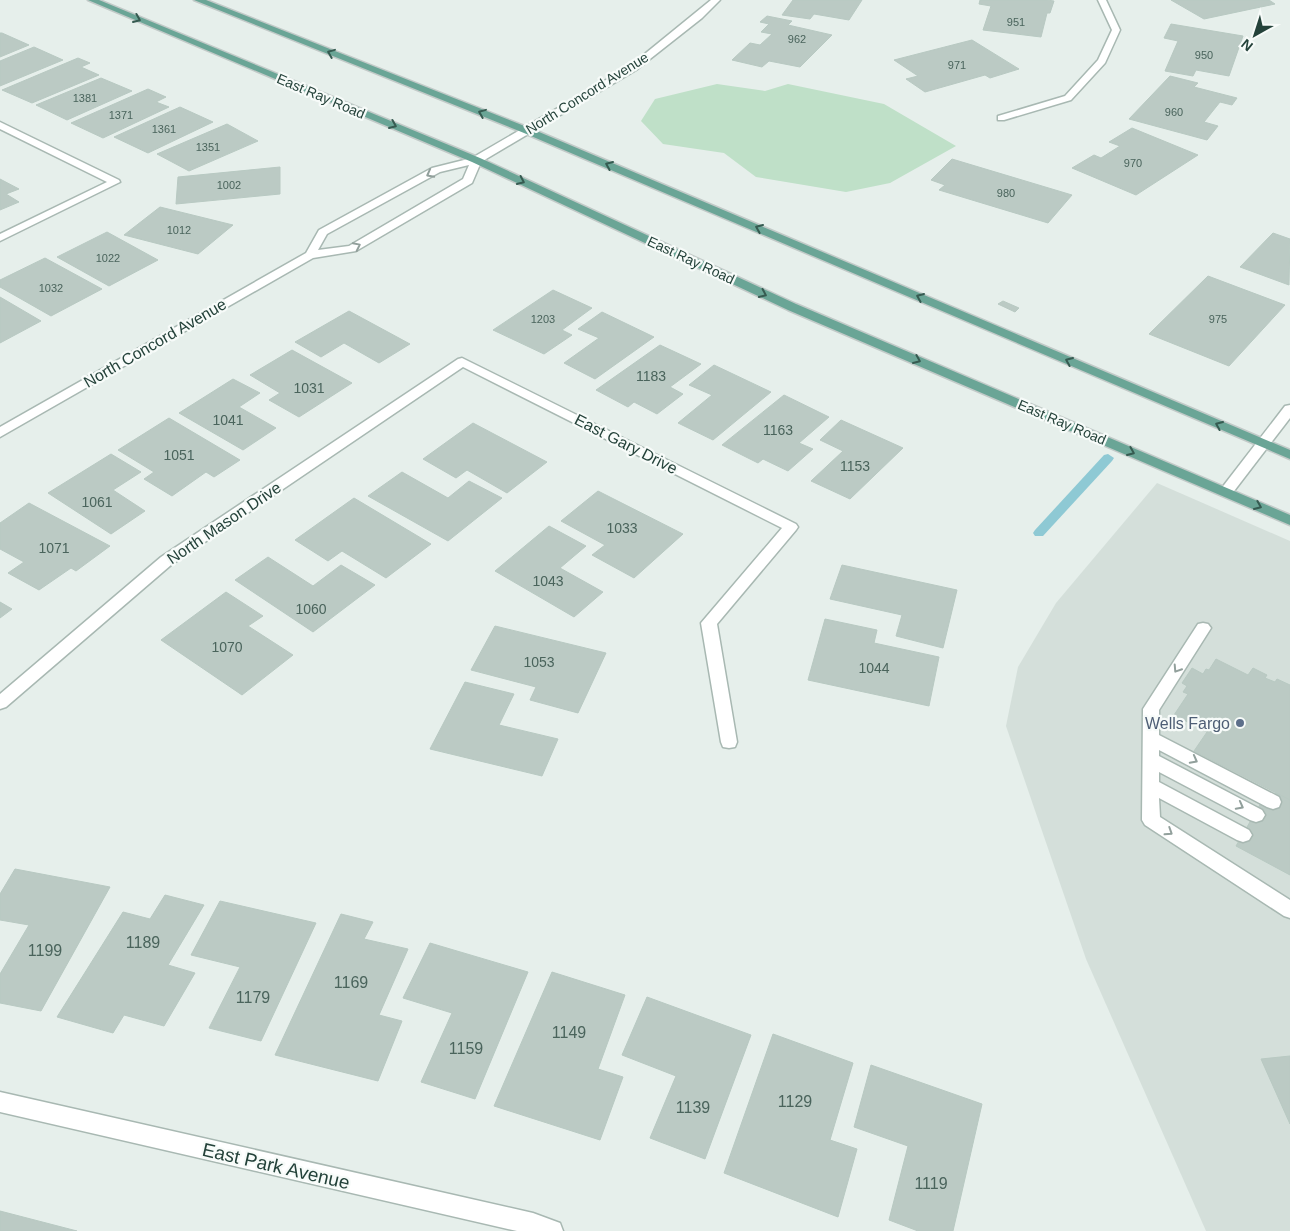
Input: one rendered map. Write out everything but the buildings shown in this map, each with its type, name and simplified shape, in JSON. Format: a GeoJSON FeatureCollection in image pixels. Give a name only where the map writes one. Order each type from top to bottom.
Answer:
{"type":"FeatureCollection","features":[{"type":"Feature","properties":{"kind":"main road","name":"East Ray Road"},"geometry":{"type":"LineString","coordinates":[[92,0],[476,160],[792,307],[1290,520]]}},
{"type":"Feature","properties":{"kind":"main road"},"geometry":{"type":"LineString","coordinates":[[198,0],[528,131],[1290,455]]}},
{"type":"Feature","properties":{"kind":"street","name":"North Concord Avenue"},"geometry":{"type":"LineString","coordinates":[[310,255],[323,232],[436,170],[476,160],[633,68],[699,16],[716,0]]}},
{"type":"Feature","properties":{"kind":"street"},"geometry":{"type":"LineString","coordinates":[[1002,118],[1068,98],[1102,61],[1116,30],[1102,0]]}},
{"type":"Feature","properties":{"kind":"street"},"geometry":{"type":"LineString","coordinates":[[0,125],[115,182],[0,238]]}},
{"type":"Feature","properties":{"kind":"street","name":"North Concord Avenue"},"geometry":{"type":"LineString","coordinates":[[0,433],[310,255],[352,249],[468,182],[476,160]]}},
{"type":"Feature","properties":{"kind":"street","name":"East Gary Drive"},"geometry":{"type":"LineString","coordinates":[[462,362],[791,527],[709,623],[729,742]]}},
{"type":"Feature","properties":{"kind":"street","name":"North Mason Drive"},"geometry":{"type":"LineString","coordinates":[[0,703],[136,584],[166,561],[462,362]]}},
{"type":"Feature","properties":{"kind":"street"},"geometry":{"type":"LineString","coordinates":[[1226,492],[1290,409]]}},
{"type":"Feature","properties":{"kind":"street"},"geometry":{"type":"LineString","coordinates":[[1203,628],[1151,709],[1150,820],[1290,910]]}},
{"type":"Feature","properties":{"kind":"street"},"geometry":{"type":"LineString","coordinates":[[1151,738],[1273,802]]}},
{"type":"Feature","properties":{"kind":"street"},"geometry":{"type":"LineString","coordinates":[[1150,759],[1256,815]]}},
{"type":"Feature","properties":{"kind":"street"},"geometry":{"type":"LineString","coordinates":[[1151,785],[1243,835]]}},
{"type":"Feature","properties":{"kind":"street","name":"East Park Avenue"},"geometry":{"type":"LineString","coordinates":[[0,1102],[532,1224],[552,1231]]}},
{"type":"Feature","properties":{"kind":"shaded area"},"geometry":{"type":"Polygon","coordinates":[[[1157,483],[1290,541],[1290,1231],[1206,1231],[1086,959],[1006,726],[1018,667],[1056,603],[1157,483]]]}},
{"type":"Feature","properties":{"kind":"green space"},"geometry":{"type":"Polygon","coordinates":[[[717,84],[765,91],[788,84],[884,104],[956,146],[890,183],[846,192],[756,177],[724,153],[663,144],[641,121],[655,99],[717,84]]]}},
{"type":"Feature","properties":{"kind":"waterway"},"geometry":{"type":"LineString","coordinates":[[1039,533],[1108,458]]}},
{"type":"Feature","properties":{"kind":"place","name":"Wells Fargo"},"geometry":{"type":"Point","coordinates":[1240,723]}}]}
